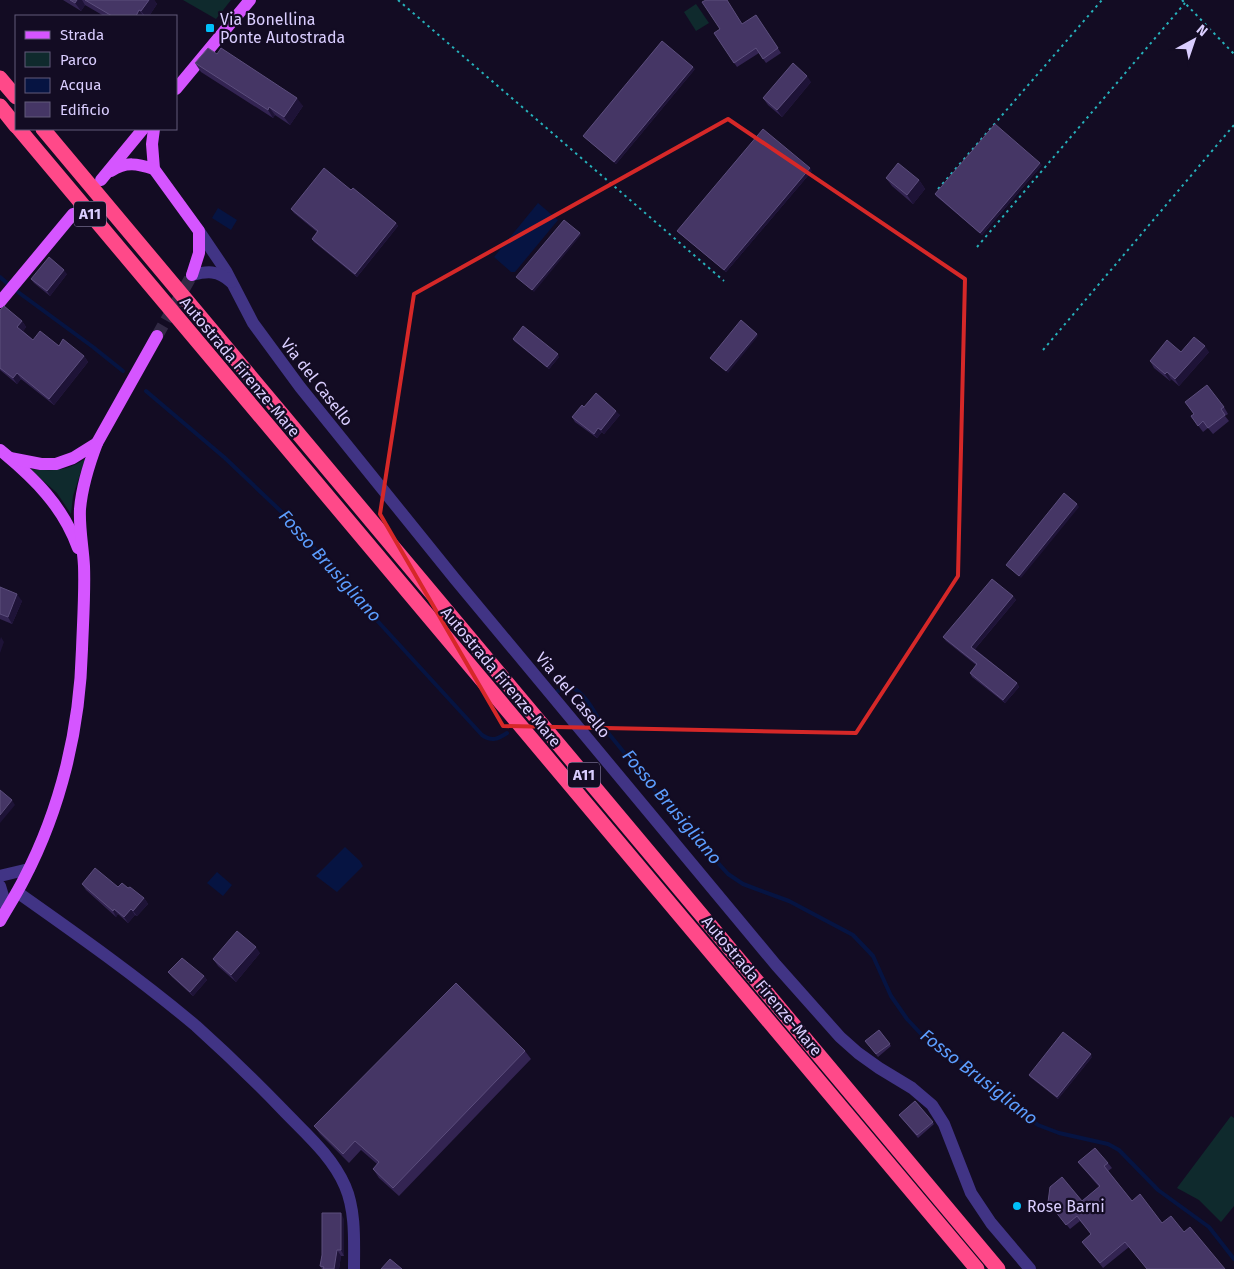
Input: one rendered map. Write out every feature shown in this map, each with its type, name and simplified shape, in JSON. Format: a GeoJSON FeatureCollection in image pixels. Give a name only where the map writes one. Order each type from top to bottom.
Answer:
{"type":"FeatureCollection","features":[{"type":"Feature","properties":{"kind":"highway"},"geometry":{"type":"LineString","coordinates":[[0,78],[15,96]]}},
{"type":"Feature","properties":{"kind":"highway","name":"Autostrada Firenze-Mare"},"geometry":{"type":"LineString","coordinates":[[0,106],[15,125]]}},
{"type":"Feature","properties":{"kind":"highway","name":"Autostrada Firenze-Mare"},"geometry":{"type":"LineString","coordinates":[[20,130],[977,1269]]}},
{"type":"Feature","properties":{"kind":"highway","name":"Autostrada Firenze-Mare"},"geometry":{"type":"LineString","coordinates":[[44,130],[998,1269]]}},
{"type":"Feature","properties":{"kind":"main road"},"geometry":{"type":"LineString","coordinates":[[178,87],[250,0]]}},
{"type":"Feature","properties":{"kind":"main road"},"geometry":{"type":"LineString","coordinates":[[142,130],[102,178],[126,164],[154,169],[152,144],[154,130]]}},
{"type":"Feature","properties":{"kind":"main road","name":"Via del Casello"},"geometry":{"type":"LineString","coordinates":[[154,169],[199,231]]}},
{"type":"Feature","properties":{"kind":"main road"},"geometry":{"type":"LineString","coordinates":[[0,302],[73,214]]}},
{"type":"Feature","properties":{"kind":"main road"},"geometry":{"type":"LineString","coordinates":[[192,275],[199,254],[199,231]]}},
{"type":"Feature","properties":{"kind":"main road"},"geometry":{"type":"LineString","coordinates":[[0,921],[29,869],[57,798],[73,737],[81,678],[84,566],[80,520],[82,497],[89,466],[97,443],[157,336]]}},
{"type":"Feature","properties":{"kind":"main road"},"geometry":{"type":"LineString","coordinates":[[5,454],[42,464],[56,464],[73,458],[97,443]]}},
{"type":"Feature","properties":{"kind":"main road"},"geometry":{"type":"LineString","coordinates":[[5,454],[45,491],[58,507],[73,534],[84,566]]}},
{"type":"Feature","properties":{"kind":"main road"},"geometry":{"type":"LineString","coordinates":[[3,910],[17,892]]}},
{"type":"Feature","properties":{"kind":"street","name":"Via del Casello"},"geometry":{"type":"LineString","coordinates":[[199,231],[226,270],[259,331],[341,439],[555,700],[813,1008],[858,1053],[912,1088],[932,1105],[944,1124],[971,1193],[991,1223],[1030,1269]]}},
{"type":"Feature","properties":{"kind":"street","name":"Via del Casello"},"geometry":{"type":"LineString","coordinates":[[192,275],[206,272],[218,273],[235,287]]}},
{"type":"Feature","properties":{"kind":"street"},"geometry":{"type":"LineString","coordinates":[[0,876],[29,869]]}},
{"type":"Feature","properties":{"kind":"street"},"geometry":{"type":"LineString","coordinates":[[0,886],[3,910]]}},
{"type":"Feature","properties":{"kind":"street"},"geometry":{"type":"LineString","coordinates":[[17,892],[102,952],[196,1026],[249,1075],[321,1149],[336,1168],[349,1197],[352,1218],[354,1269]]}},
{"type":"Feature","properties":{"kind":"path"},"geometry":{"type":"LineString","coordinates":[[398,0],[724,281]]}},
{"type":"Feature","properties":{"kind":"path"},"geometry":{"type":"LineString","coordinates":[[938,189],[1102,0]]}},
{"type":"Feature","properties":{"kind":"path"},"geometry":{"type":"LineString","coordinates":[[977,247],[1184,1],[1234,54]]}},
{"type":"Feature","properties":{"kind":"path"},"geometry":{"type":"LineString","coordinates":[[1043,350],[1234,125]]}},
{"type":"Feature","properties":{"kind":"highlighted area"},"geometry":{"type":"Polygon","coordinates":[[[728,119],[965,279],[958,576],[856,733],[503,726],[380,514],[414,294],[728,119]]]}},
{"type":"Feature","properties":{"kind":"green space"},"geometry":{"type":"Polygon","coordinates":[[[183,0],[231,0],[216,19],[183,0]]]}},
{"type":"Feature","properties":{"kind":"green space"},"geometry":{"type":"Polygon","coordinates":[[[696,4],[709,23],[696,31],[684,12],[696,4]]]}},
{"type":"Feature","properties":{"kind":"green space"},"geometry":{"type":"Polygon","coordinates":[[[85,459],[73,496],[71,514],[57,493],[30,469],[58,470],[85,459]]]}},
{"type":"Feature","properties":{"kind":"green space"},"geometry":{"type":"Polygon","coordinates":[[[1231,1116],[1234,1118],[1234,1206],[1221,1222],[1199,1200],[1177,1188],[1231,1116]]]}},
{"type":"Feature","properties":{"kind":"water"},"geometry":{"type":"Polygon","coordinates":[[[538,203],[558,220],[515,272],[511,272],[494,257],[538,203]]]}},
{"type":"Feature","properties":{"kind":"water"},"geometry":{"type":"Polygon","coordinates":[[[218,208],[237,220],[231,230],[212,218],[218,208]]]}},
{"type":"Feature","properties":{"kind":"water"},"geometry":{"type":"Polygon","coordinates":[[[345,847],[363,866],[337,892],[316,876],[345,847]]]}},
{"type":"Feature","properties":{"kind":"water"},"geometry":{"type":"Polygon","coordinates":[[[217,872],[232,885],[223,896],[207,883],[217,872]]]}},
{"type":"Feature","properties":{"kind":"building"},"geometry":{"type":"Polygon","coordinates":[[[85,0],[149,0],[136,15],[110,15],[85,0]]]}},
{"type":"Feature","properties":{"kind":"building"},"geometry":{"type":"Polygon","coordinates":[[[706,0],[727,0],[742,24],[756,15],[778,48],[763,59],[756,48],[734,63],[714,33],[720,29],[702,2],[706,0]]]}},
{"type":"Feature","properties":{"kind":"building"},"geometry":{"type":"Polygon","coordinates":[[[662,41],[693,67],[614,162],[583,136],[662,41]]]}},
{"type":"Feature","properties":{"kind":"building"},"geometry":{"type":"Polygon","coordinates":[[[208,48],[217,54],[221,48],[297,98],[284,117],[269,107],[268,110],[195,63],[208,48]]]}},
{"type":"Feature","properties":{"kind":"building"},"geometry":{"type":"Polygon","coordinates":[[[793,63],[807,76],[777,110],[763,98],[793,63]]]}},
{"type":"Feature","properties":{"kind":"building"},"geometry":{"type":"Polygon","coordinates":[[[995,124],[1040,163],[980,233],[935,194],[995,124]]]}},
{"type":"Feature","properties":{"kind":"building"},"geometry":{"type":"Polygon","coordinates":[[[763,129],[810,168],[724,270],[677,231],[763,129]]]}},
{"type":"Feature","properties":{"kind":"building"},"geometry":{"type":"Polygon","coordinates":[[[898,163],[919,180],[907,195],[886,178],[898,163]]]}},
{"type":"Feature","properties":{"kind":"building"},"geometry":{"type":"Polygon","coordinates":[[[324,168],[351,190],[353,188],[396,223],[355,274],[312,239],[318,231],[291,209],[324,168]]]}},
{"type":"Feature","properties":{"kind":"building"},"geometry":{"type":"Polygon","coordinates":[[[564,220],[580,233],[532,290],[516,277],[564,220]]]}},
{"type":"Feature","properties":{"kind":"building"},"geometry":{"type":"Polygon","coordinates":[[[49,257],[64,270],[47,291],[31,279],[49,257]]]}},
{"type":"Feature","properties":{"kind":"building"},"geometry":{"type":"Polygon","coordinates":[[[4,306],[22,321],[17,327],[33,340],[40,331],[59,346],[63,339],[84,356],[49,399],[17,373],[13,378],[0,368],[0,310],[4,306]]]}},
{"type":"Feature","properties":{"kind":"building"},"geometry":{"type":"Polygon","coordinates":[[[741,320],[757,334],[726,371],[710,358],[741,320]]]}},
{"type":"Feature","properties":{"kind":"building"},"geometry":{"type":"Polygon","coordinates":[[[523,326],[558,354],[547,367],[513,339],[523,326]]]}},
{"type":"Feature","properties":{"kind":"building"},"geometry":{"type":"Polygon","coordinates":[[[1194,337],[1205,346],[1175,379],[1167,372],[1165,374],[1150,361],[1167,340],[1181,352],[1194,337]]]}},
{"type":"Feature","properties":{"kind":"building"},"geometry":{"type":"Polygon","coordinates":[[[1207,385],[1224,407],[1221,409],[1225,415],[1208,428],[1203,421],[1198,426],[1191,416],[1194,414],[1185,402],[1207,385]]]}},
{"type":"Feature","properties":{"kind":"building"},"geometry":{"type":"Polygon","coordinates":[[[596,393],[616,411],[601,430],[598,428],[594,434],[572,417],[596,393]]]}},
{"type":"Feature","properties":{"kind":"building"},"geometry":{"type":"Polygon","coordinates":[[[1064,493],[1077,504],[1019,576],[1006,565],[1064,493]]]}},
{"type":"Feature","properties":{"kind":"building"},"geometry":{"type":"Polygon","coordinates":[[[992,579],[1013,596],[971,647],[1017,683],[1003,700],[970,673],[977,664],[943,637],[992,579]]]}},
{"type":"Feature","properties":{"kind":"building"},"geometry":{"type":"Polygon","coordinates":[[[0,587],[17,594],[8,617],[0,614],[0,587]]]}},
{"type":"Feature","properties":{"kind":"building"},"geometry":{"type":"Polygon","coordinates":[[[0,790],[12,800],[0,815],[0,790]]]}},
{"type":"Feature","properties":{"kind":"building"},"geometry":{"type":"Polygon","coordinates":[[[95,868],[118,887],[122,883],[144,898],[133,911],[131,909],[124,917],[114,909],[113,911],[82,884],[95,868]]]}},
{"type":"Feature","properties":{"kind":"building"},"geometry":{"type":"Polygon","coordinates":[[[237,931],[256,947],[231,975],[213,959],[237,931]]]}},
{"type":"Feature","properties":{"kind":"building"},"geometry":{"type":"Polygon","coordinates":[[[182,958],[204,976],[190,992],[168,972],[182,958]]]}},
{"type":"Feature","properties":{"kind":"building"},"geometry":{"type":"Polygon","coordinates":[[[456,983],[525,1051],[393,1188],[373,1169],[379,1162],[355,1141],[343,1154],[314,1126],[456,983]]]}},
{"type":"Feature","properties":{"kind":"building"},"geometry":{"type":"Polygon","coordinates":[[[879,1030],[890,1044],[876,1054],[865,1041],[879,1030]]]}},
{"type":"Feature","properties":{"kind":"building"},"geometry":{"type":"Polygon","coordinates":[[[1063,1032],[1091,1054],[1057,1097],[1029,1075],[1063,1032]]]}},
{"type":"Feature","properties":{"kind":"building"},"geometry":{"type":"Polygon","coordinates":[[[915,1101],[933,1122],[917,1135],[899,1115],[915,1101]]]}},
{"type":"Feature","properties":{"kind":"building"},"geometry":{"type":"Polygon","coordinates":[[[1095,1148],[1108,1163],[1104,1166],[1132,1201],[1140,1194],[1162,1223],[1171,1216],[1184,1232],[1190,1227],[1225,1269],[1147,1269],[1125,1242],[1100,1263],[1082,1242],[1091,1234],[1077,1216],[1066,1225],[1048,1202],[1050,1187],[1062,1177],[1082,1201],[1100,1186],[1078,1162],[1095,1148]]]}},
{"type":"Feature","properties":{"kind":"building"},"geometry":{"type":"Polygon","coordinates":[[[322,1213],[341,1213],[341,1250],[337,1250],[334,1269],[323,1269],[324,1267],[320,1266],[322,1255],[322,1213]]]}},
{"type":"Feature","properties":{"kind":"building"},"geometry":{"type":"Polygon","coordinates":[[[390,1259],[402,1269],[381,1269],[390,1259]]]}},
{"type":"Feature","properties":{"kind":"waterway","name":"Fosso Brusigliano"},"geometry":{"type":"LineString","coordinates":[[0,277],[7,283]]}},
{"type":"Feature","properties":{"kind":"waterway","name":"Fosso Brusigliano"},"geometry":{"type":"LineString","coordinates":[[18,292],[123,371]]}},
{"type":"Feature","properties":{"kind":"waterway","name":"Fosso Brusigliano"},"geometry":{"type":"LineString","coordinates":[[146,391],[225,458],[289,519],[372,615],[482,735],[495,739],[507,733]]}},
{"type":"Feature","properties":{"kind":"waterway","name":"Fosso Brusigliano"},"geometry":{"type":"LineString","coordinates":[[558,691],[569,687],[580,693],[605,729],[728,874],[743,884],[789,901],[853,935],[873,956],[891,996],[907,1019],[923,1036],[957,1059],[1038,1125],[1059,1133],[1108,1144],[1119,1150],[1158,1190],[1209,1227],[1234,1259]]}},
{"type":"Feature","properties":{"kind":"tunnel"},"geometry":{"type":"LineString","coordinates":[[157,336],[192,275]]}},
{"type":"Feature","properties":{"kind":"place","name":"Via Bonellina Ponte Autostrada"},"geometry":{"type":"Point","coordinates":[210,28]}},
{"type":"Feature","properties":{"kind":"place","name":"Rose Barni"},"geometry":{"type":"Point","coordinates":[1017,1206]}}]}
